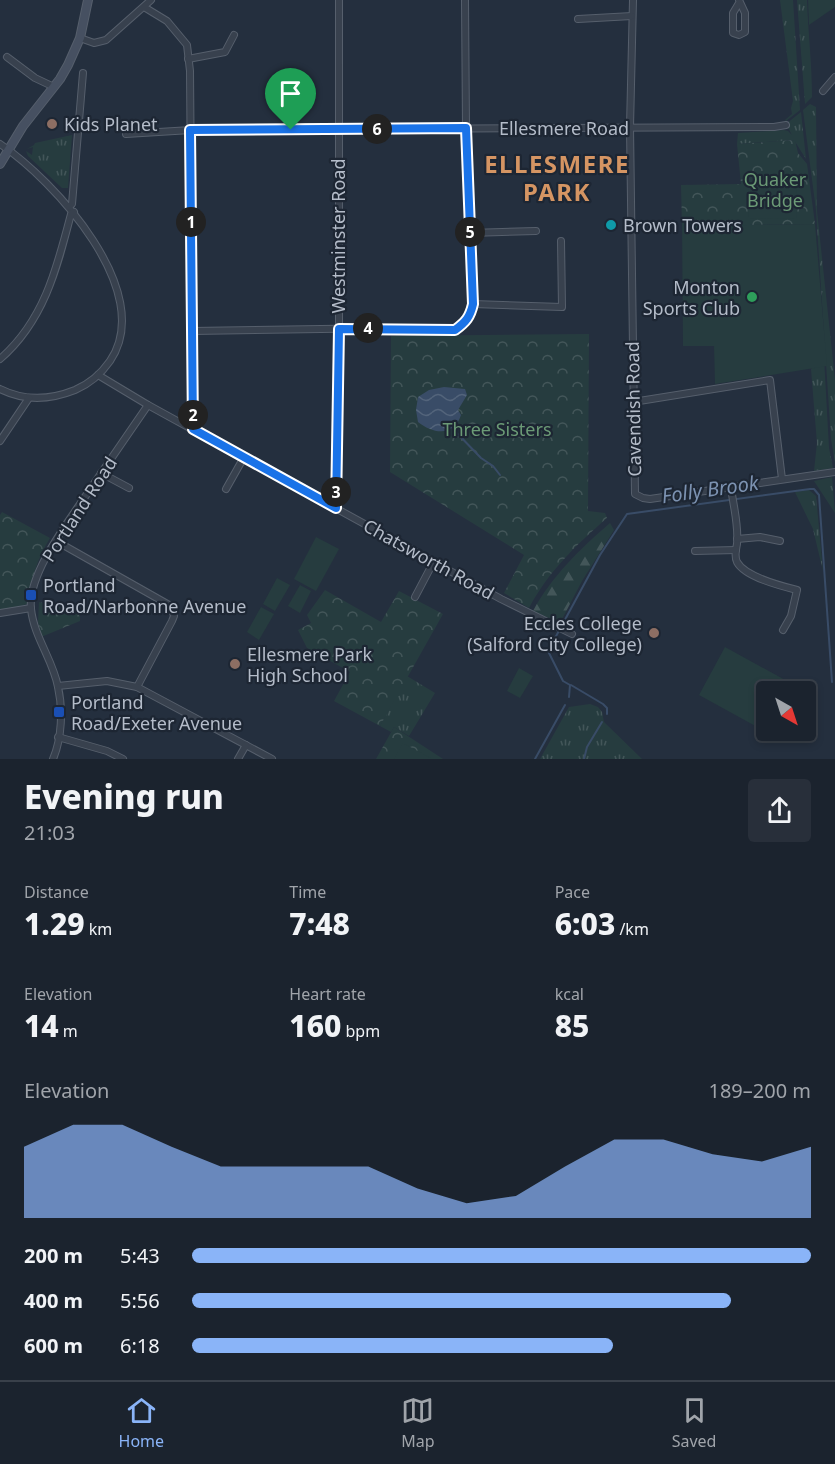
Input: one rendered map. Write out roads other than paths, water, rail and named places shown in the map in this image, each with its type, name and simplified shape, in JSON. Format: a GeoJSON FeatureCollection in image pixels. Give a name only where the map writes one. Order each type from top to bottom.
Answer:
{"type":"FeatureCollection","features":[{"type":"Feature","properties":{"kind":"main road"},"geometry":{"type":"LineString","coordinates":[[0,164],[22,126],[54,87],[68,65],[80,38],[88,0]]}},
{"type":"Feature","properties":{"kind":"street"},"geometry":{"type":"LineString","coordinates":[[80,38],[94,43],[103,42],[151,0]]}},
{"type":"Feature","properties":{"kind":"street","name":"Westminster Road"},"geometry":{"type":"LineString","coordinates":[[336,508],[339,329],[339,0]]}},
{"type":"Feature","properties":{"kind":"street"},"geometry":{"type":"LineString","coordinates":[[192,331],[455,330],[466,322],[473,304],[466,128],[465,0]]}},
{"type":"Feature","properties":{"kind":"street","name":"Cavendish Road"},"geometry":{"type":"LineString","coordinates":[[633,0],[630,127],[636,494],[650,499],[730,487]]}},
{"type":"Feature","properties":{"kind":"street"},"geometry":{"type":"LineString","coordinates":[[144,7],[167,21],[187,45],[193,429]]}},
{"type":"Feature","properties":{"kind":"street"},"geometry":{"type":"LineString","coordinates":[[578,19],[632,16]]}},
{"type":"Feature","properties":{"kind":"street"},"geometry":{"type":"LineString","coordinates":[[188,59],[225,52],[234,35]]}},
{"type":"Feature","properties":{"kind":"street"},"geometry":{"type":"LineString","coordinates":[[7,57],[35,78],[54,87]]}},
{"type":"Feature","properties":{"kind":"street"},"geometry":{"type":"LineString","coordinates":[[0,359],[24,334],[52,283],[71,214],[83,73]]}},
{"type":"Feature","properties":{"kind":"street"},"geometry":{"type":"LineString","coordinates":[[823,91],[835,77]]}},
{"type":"Feature","properties":{"kind":"street","name":"Ellesmere Road"},"geometry":{"type":"LineString","coordinates":[[126,134],[190,130],[774,127],[786,125]]}},
{"type":"Feature","properties":{"kind":"street"},"geometry":{"type":"LineString","coordinates":[[0,144],[39,175],[71,209],[94,242],[106,264],[121,308],[122,327],[111,360],[98,375],[71,392],[46,398],[29,398],[0,389]]}},
{"type":"Feature","properties":{"kind":"street"},"geometry":{"type":"LineString","coordinates":[[470,233],[536,231]]}},
{"type":"Feature","properties":{"kind":"street"},"geometry":{"type":"LineString","coordinates":[[473,304],[562,307],[561,241]]}},
{"type":"Feature","properties":{"kind":"street","name":"Chatsworth Road"},"geometry":{"type":"LineString","coordinates":[[98,375],[336,508],[569,633]]}},
{"type":"Feature","properties":{"kind":"street"},"geometry":{"type":"LineString","coordinates":[[633,402],[770,380],[782,479]]}},
{"type":"Feature","properties":{"kind":"street"},"geometry":{"type":"LineString","coordinates":[[0,441],[29,398]]}},
{"type":"Feature","properties":{"kind":"street","name":"Portland Road"},"geometry":{"type":"LineString","coordinates":[[53,759],[60,724],[58,686],[40,641],[31,608],[34,588],[40,569],[56,541],[148,405]]}},
{"type":"Feature","properties":{"kind":"street"},"geometry":{"type":"LineString","coordinates":[[226,489],[244,457]]}},
{"type":"Feature","properties":{"kind":"street"},"geometry":{"type":"LineString","coordinates":[[783,630],[792,622],[800,591],[769,582],[746,570],[737,562],[737,539],[730,487],[835,472]]}},
{"type":"Feature","properties":{"kind":"street"},"geometry":{"type":"LineString","coordinates":[[101,473],[129,488]]}},
{"type":"Feature","properties":{"kind":"street"},"geometry":{"type":"LineString","coordinates":[[737,539],[760,537],[780,541]]}},
{"type":"Feature","properties":{"kind":"street"},"geometry":{"type":"LineString","coordinates":[[56,541],[171,606],[174,616],[172,621],[137,687]]}},
{"type":"Feature","properties":{"kind":"street"},"geometry":{"type":"LineString","coordinates":[[695,551],[736,550]]}},
{"type":"Feature","properties":{"kind":"street"},"geometry":{"type":"LineString","coordinates":[[415,597],[434,561]]}},
{"type":"Feature","properties":{"kind":"street"},"geometry":{"type":"LineString","coordinates":[[0,613],[31,608]]}},
{"type":"Feature","properties":{"kind":"street"},"geometry":{"type":"LineString","coordinates":[[58,686],[107,681],[137,687],[272,759]]}},
{"type":"Feature","properties":{"kind":"street"},"geometry":{"type":"LineString","coordinates":[[58,737],[107,751],[123,759]]}},
{"type":"Feature","properties":{"kind":"street"},"geometry":{"type":"LineString","coordinates":[[238,759],[246,745]]}},
{"type":"Feature","properties":{"kind":"water"},"geometry":{"type":"Polygon","coordinates":[[[444,387],[465,389],[467,395],[458,410],[461,415],[458,422],[448,430],[436,431],[418,422],[416,410],[418,397],[429,390],[444,387]]]}},
{"type":"Feature","properties":{"kind":"waterway"},"geometry":{"type":"LineString","coordinates":[[453,429],[500,475]]}},
{"type":"Feature","properties":{"kind":"waterway","name":"Folly Brook"},"geometry":{"type":"LineString","coordinates":[[569,697],[570,685],[563,681],[548,651],[600,555],[627,514],[810,489],[814,489],[819,495],[832,682]]}},
{"type":"Feature","properties":{"kind":"waterway"},"geometry":{"type":"LineString","coordinates":[[571,685],[603,704],[607,708],[607,714]]}},
{"type":"Feature","properties":{"kind":"waterway","name":"Folly Brook"},"geometry":{"type":"LineString","coordinates":[[535,759],[565,705]]}},
{"type":"Feature","properties":{"kind":"waterway"},"geometry":{"type":"LineString","coordinates":[[584,759],[587,747],[602,722]]}},
{"type":"Feature","properties":{"kind":"place","name":"Kids Planet"},"geometry":{"type":"Point","coordinates":[52,124]}},
{"type":"Feature","properties":{"kind":"place","name":"Brown Towers"},"geometry":{"type":"Point","coordinates":[611,225]}},
{"type":"Feature","properties":{"kind":"place","name":"Monton Sports Club"},"geometry":{"type":"Point","coordinates":[752,297]}},
{"type":"Feature","properties":{"kind":"place","name":"Portland Road/Narbonne Avenue"},"geometry":{"type":"Point","coordinates":[31,595]}},
{"type":"Feature","properties":{"kind":"place","name":"Eccles College (Salford City College)"},"geometry":{"type":"Point","coordinates":[654,633]}},
{"type":"Feature","properties":{"kind":"place","name":"Ellesmere Park High School"},"geometry":{"type":"Point","coordinates":[235,664]}},
{"type":"Feature","properties":{"kind":"place","name":"Portland Road/Exeter Avenue"},"geometry":{"type":"Point","coordinates":[59,712]}},
{"type":"Feature","properties":{"kind":"district","name":"ELLESMERE PARK"},"geometry":{"type":"Point","coordinates":[557,177]}},
{"type":"Feature","properties":{"kind":"park label","name":"Quaker Bridge"},"geometry":{"type":"Point","coordinates":[775,189]}},
{"type":"Feature","properties":{"kind":"park label","name":"Three Sisters"},"geometry":{"type":"Point","coordinates":[497,429]}}]}
